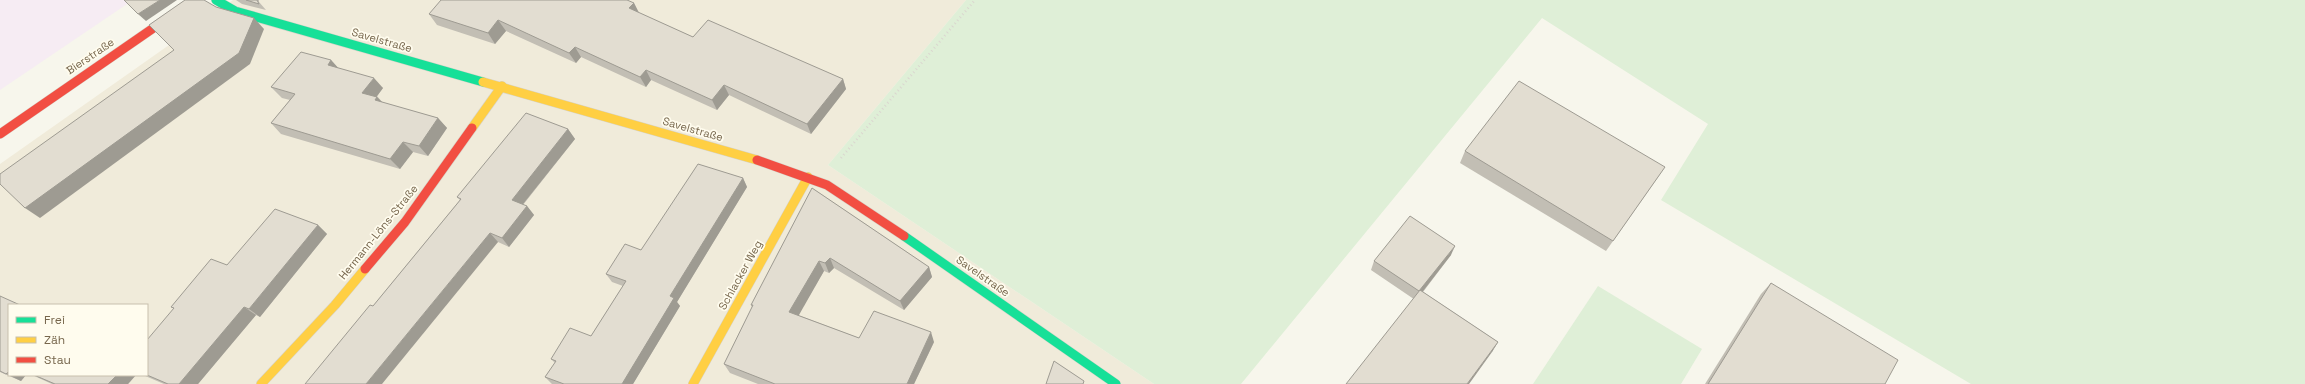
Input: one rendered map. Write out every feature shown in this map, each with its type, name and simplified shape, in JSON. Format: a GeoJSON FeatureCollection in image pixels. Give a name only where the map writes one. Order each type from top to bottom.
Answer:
{"type":"FeatureCollection","features":[{"type":"Feature","properties":{"kind":"street","name":"Bierstraße"},"geometry":{"type":"LineString","coordinates":[[0,134],[194,0]]}},
{"type":"Feature","properties":{"kind":"street","name":"Savelstraße"},"geometry":{"type":"LineString","coordinates":[[216,0],[235,11],[762,161],[827,185],[929,253],[1116,384]]}},
{"type":"Feature","properties":{"kind":"street","name":"Hermann-Löns-Straße"},"geometry":{"type":"LineString","coordinates":[[261,384],[335,305],[405,222],[502,86]]}},
{"type":"Feature","properties":{"kind":"street","name":"Schlacker Weg"},"geometry":{"type":"LineString","coordinates":[[693,384],[808,177]]}},
{"type":"Feature","properties":{"kind":"path"},"geometry":{"type":"LineString","coordinates":[[808,177],[827,168],[844,156],[975,0]]}},
{"type":"Feature","properties":{"kind":"shaded area"},"geometry":{"type":"Polygon","coordinates":[[[0,0],[133,0],[0,90],[0,0]]]}},
{"type":"Feature","properties":{"kind":"shaded area"},"geometry":{"type":"Polygon","coordinates":[[[233,0],[966,0],[828,165],[1154,384],[0,384],[0,164],[233,0]]]}},
{"type":"Feature","properties":{"kind":"green space"},"geometry":{"type":"Polygon","coordinates":[[[966,0],[2305,0],[2305,384],[1971,384],[1661,200],[1708,124],[1542,18],[1241,384],[1154,384],[828,165],[966,0]]]}},
{"type":"Feature","properties":{"kind":"green space"},"geometry":{"type":"Polygon","coordinates":[[[1598,286],[1702,349],[1681,384],[1533,384],[1598,286]]]}},
{"type":"Feature","properties":{"kind":"building"},"geometry":{"type":"Polygon","coordinates":[[[124,0],[160,0],[138,14],[124,0]]]}},
{"type":"Feature","properties":{"kind":"building"},"geometry":{"type":"Polygon","coordinates":[[[185,0],[204,0],[216,7],[254,18],[239,53],[25,208],[0,184],[0,174],[174,50],[149,25],[185,0]]]}},
{"type":"Feature","properties":{"kind":"building"},"geometry":{"type":"Polygon","coordinates":[[[246,0],[257,0],[259,4],[246,0]]]}},
{"type":"Feature","properties":{"kind":"building"},"geometry":{"type":"Polygon","coordinates":[[[441,0],[627,0],[634,3],[629,8],[693,37],[708,20],[843,79],[807,124],[724,85],[712,100],[646,70],[640,77],[575,47],[569,53],[498,20],[488,33],[429,14],[441,0]]]}},
{"type":"Feature","properties":{"kind":"building"},"geometry":{"type":"Polygon","coordinates":[[[301,52],[331,60],[328,65],[374,78],[362,93],[377,97],[375,100],[438,118],[419,146],[403,142],[390,159],[271,123],[295,94],[271,87],[301,52]]]}},
{"type":"Feature","properties":{"kind":"building"},"geometry":{"type":"Polygon","coordinates":[[[1519,81],[1665,167],[1613,241],[1465,151],[1519,81]]]}},
{"type":"Feature","properties":{"kind":"building"},"geometry":{"type":"Polygon","coordinates":[[[526,113],[568,129],[512,200],[527,206],[502,238],[490,233],[366,384],[305,384],[370,305],[373,306],[461,199],[457,197],[526,113]]]}},
{"type":"Feature","properties":{"kind":"building"},"geometry":{"type":"Polygon","coordinates":[[[698,164],[743,178],[670,296],[674,298],[622,384],[564,384],[545,377],[556,361],[551,359],[570,328],[591,336],[626,281],[606,274],[625,244],[641,250],[698,164]]]}},
{"type":"Feature","properties":{"kind":"building"},"geometry":{"type":"Polygon","coordinates":[[[812,188],[929,267],[900,301],[830,258],[825,263],[819,261],[789,312],[859,338],[874,311],[931,332],[907,384],[775,384],[724,364],[753,305],[751,305],[812,188]]]}},
{"type":"Feature","properties":{"kind":"building"},"geometry":{"type":"Polygon","coordinates":[[[275,209],[318,225],[249,309],[244,307],[179,384],[168,384],[148,375],[148,339],[174,308],[171,307],[211,259],[227,265],[275,209]]]}},
{"type":"Feature","properties":{"kind":"building"},"geometry":{"type":"Polygon","coordinates":[[[1410,216],[1455,246],[1419,291],[1374,261],[1410,216]]]}},
{"type":"Feature","properties":{"kind":"building"},"geometry":{"type":"Polygon","coordinates":[[[1771,283],[1898,360],[1885,384],[1708,384],[1771,283]]]}},
{"type":"Feature","properties":{"kind":"building"},"geometry":{"type":"Polygon","coordinates":[[[1420,290],[1498,342],[1467,384],[1346,384],[1420,290]]]}},
{"type":"Feature","properties":{"kind":"building"},"geometry":{"type":"Polygon","coordinates":[[[0,296],[18,304],[8,304],[8,372],[6,374],[0,371],[0,296]]]}},
{"type":"Feature","properties":{"kind":"building"},"geometry":{"type":"Polygon","coordinates":[[[1054,361],[1084,381],[1083,384],[1046,384],[1054,361]]]}},
{"type":"Feature","properties":{"kind":"building"},"geometry":{"type":"Polygon","coordinates":[[[36,376],[116,376],[108,384],[55,384],[36,376]]]}},
{"type":"Feature","properties":{"kind":"traffic: fast"},"geometry":{"type":"LineString","coordinates":[[216,0],[235,11],[483,82]]}},
{"type":"Feature","properties":{"kind":"traffic: fast"},"geometry":{"type":"LineString","coordinates":[[904,236],[1116,384]]}},
{"type":"Feature","properties":{"kind":"traffic: slow"},"geometry":{"type":"LineString","coordinates":[[483,82],[757,160]]}},
{"type":"Feature","properties":{"kind":"traffic: slow"},"geometry":{"type":"LineString","coordinates":[[472,128],[502,86]]}},
{"type":"Feature","properties":{"kind":"traffic: slow"},"geometry":{"type":"LineString","coordinates":[[693,384],[808,177]]}},
{"type":"Feature","properties":{"kind":"traffic: slow"},"geometry":{"type":"LineString","coordinates":[[261,384],[335,305],[365,269]]}},
{"type":"Feature","properties":{"kind":"traffic: jam"},"geometry":{"type":"LineString","coordinates":[[0,134],[194,0]]}},
{"type":"Feature","properties":{"kind":"traffic: jam"},"geometry":{"type":"LineString","coordinates":[[365,269],[405,222],[472,128]]}},
{"type":"Feature","properties":{"kind":"traffic: jam"},"geometry":{"type":"LineString","coordinates":[[757,160],[827,185],[904,236]]}}]}
